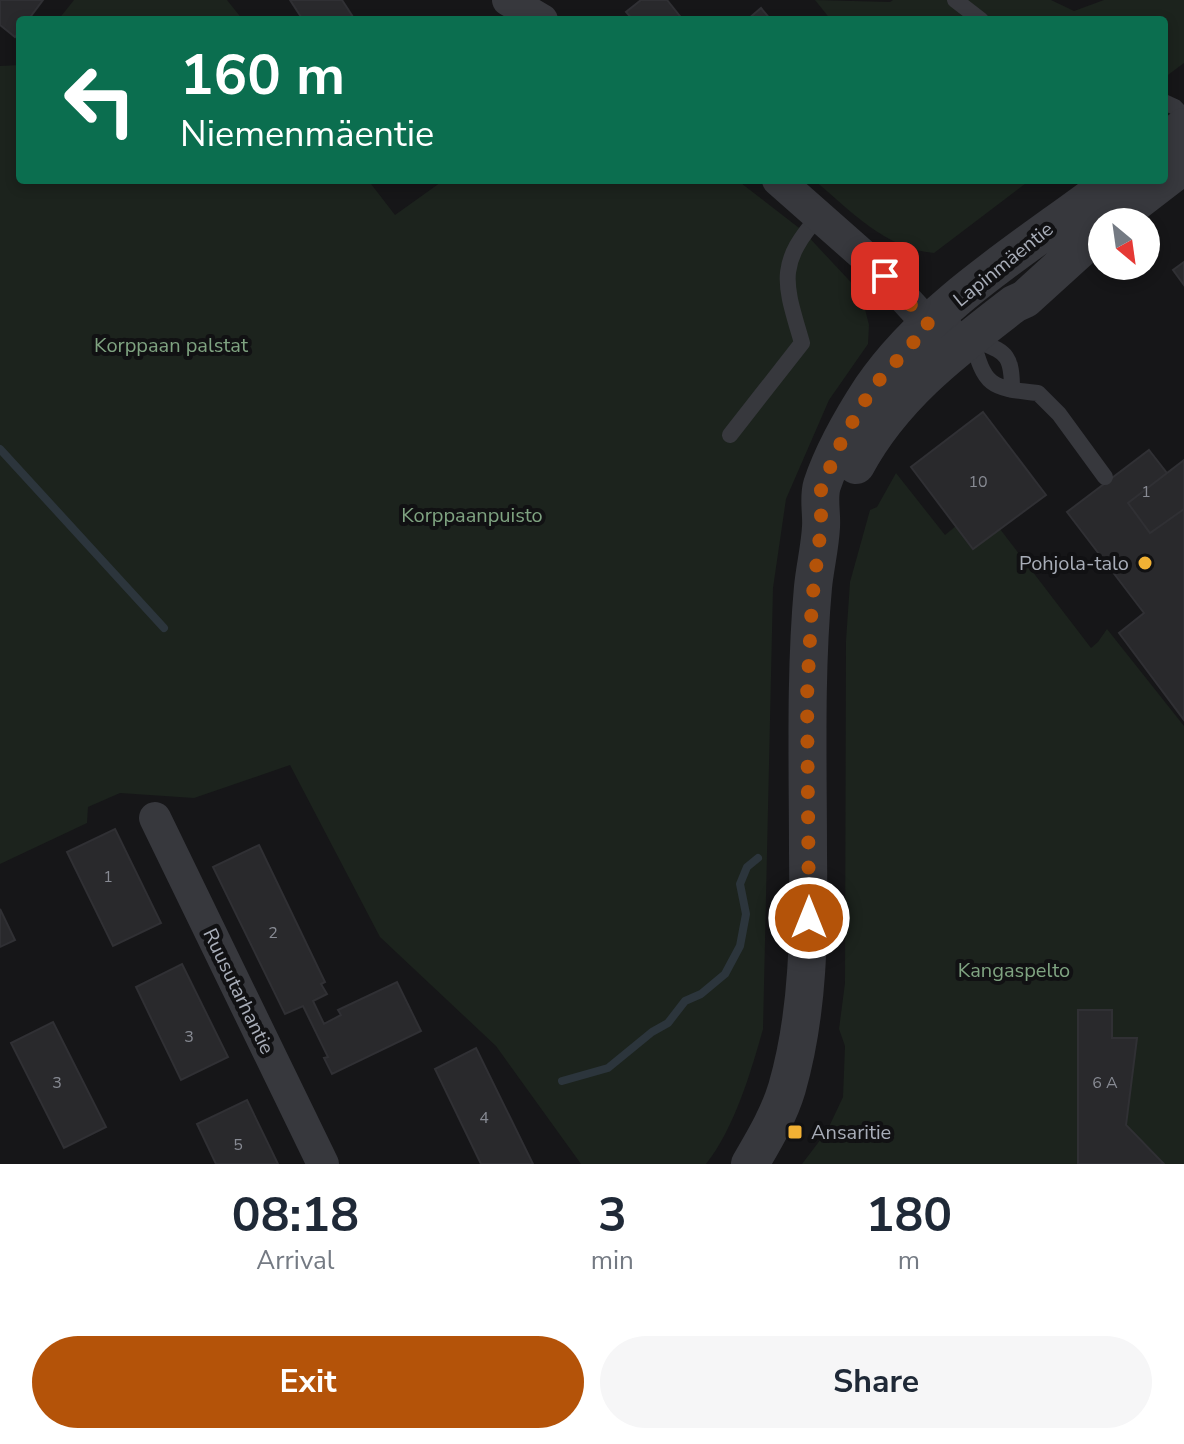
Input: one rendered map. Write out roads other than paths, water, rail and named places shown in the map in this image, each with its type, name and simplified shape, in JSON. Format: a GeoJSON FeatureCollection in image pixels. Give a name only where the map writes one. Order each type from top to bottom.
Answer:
{"type":"FeatureCollection","features":[{"type":"Feature","properties":{"kind":"street"},"geometry":{"type":"LineString","coordinates":[[508,0],[535,16]]}},
{"type":"Feature","properties":{"kind":"street"},"geometry":{"type":"LineString","coordinates":[[1168,140],[1184,127]]}},
{"type":"Feature","properties":{"kind":"street"},"geometry":{"type":"LineString","coordinates":[[1168,177],[1184,165]]}},
{"type":"Feature","properties":{"kind":"street"},"geometry":{"type":"LineString","coordinates":[[783,184],[897,289],[929,325],[971,337]]}},
{"type":"Feature","properties":{"kind":"street","name":"Lapinmäentie"},"geometry":{"type":"LineString","coordinates":[[750,1164],[771,1128],[786,1090],[806,989],[809,918],[807,696],[812,601],[821,527],[821,488],[843,438],[873,387],[929,325],[997,267],[1110,184]]}},
{"type":"Feature","properties":{"kind":"street"},"geometry":{"type":"LineString","coordinates":[[1128,208],[1159,184]]}},
{"type":"Feature","properties":{"kind":"street","name":"Lapinmäentie"},"geometry":{"type":"LineString","coordinates":[[821,527],[866,447],[895,406],[930,371],[1025,299],[1088,242]]}},
{"type":"Feature","properties":{"kind":"street","name":"Ruusutarhantie"},"geometry":{"type":"LineString","coordinates":[[155,818],[323,1164]]}},
{"type":"Feature","properties":{"kind":"lane"},"geometry":{"type":"LineString","coordinates":[[955,0],[976,16]]}},
{"type":"Feature","properties":{"kind":"lane"},"geometry":{"type":"LineString","coordinates":[[1168,104],[1184,117]]}},
{"type":"Feature","properties":{"kind":"lane"},"geometry":{"type":"LineString","coordinates":[[730,435],[802,343],[789,298],[786,267],[793,249],[820,215]]}},
{"type":"Feature","properties":{"kind":"lane"},"geometry":{"type":"LineString","coordinates":[[971,337],[1002,352],[1012,365],[1012,390]]}},
{"type":"Feature","properties":{"kind":"lane"},"geometry":{"type":"LineString","coordinates":[[971,337],[981,370],[991,383],[1012,390],[1038,393],[1059,414],[1105,477]]}},
{"type":"Feature","properties":{"kind":"waterway"},"geometry":{"type":"LineString","coordinates":[[0,449],[164,628]]}},
{"type":"Feature","properties":{"kind":"waterway"},"geometry":{"type":"LineString","coordinates":[[562,1081],[608,1068],[668,1023],[685,1001],[701,994],[725,974],[740,946],[746,914],[740,884],[747,867],[758,858]]}},
{"type":"Feature","properties":{"kind":"place","name":"Pohjola-talo"},"geometry":{"type":"Point","coordinates":[1145,563]}},
{"type":"Feature","properties":{"kind":"place","name":"Ansaritie"},"geometry":{"type":"Point","coordinates":[795,1132]}},
{"type":"Feature","properties":{"kind":"park label","name":"Korppaan palstat"},"geometry":{"type":"Point","coordinates":[171,345]}},
{"type":"Feature","properties":{"kind":"park label","name":"Korppaanpuisto"},"geometry":{"type":"Point","coordinates":[472,515]}},
{"type":"Feature","properties":{"kind":"park label","name":"Kangaspelto"},"geometry":{"type":"Point","coordinates":[1014,970]}}]}
